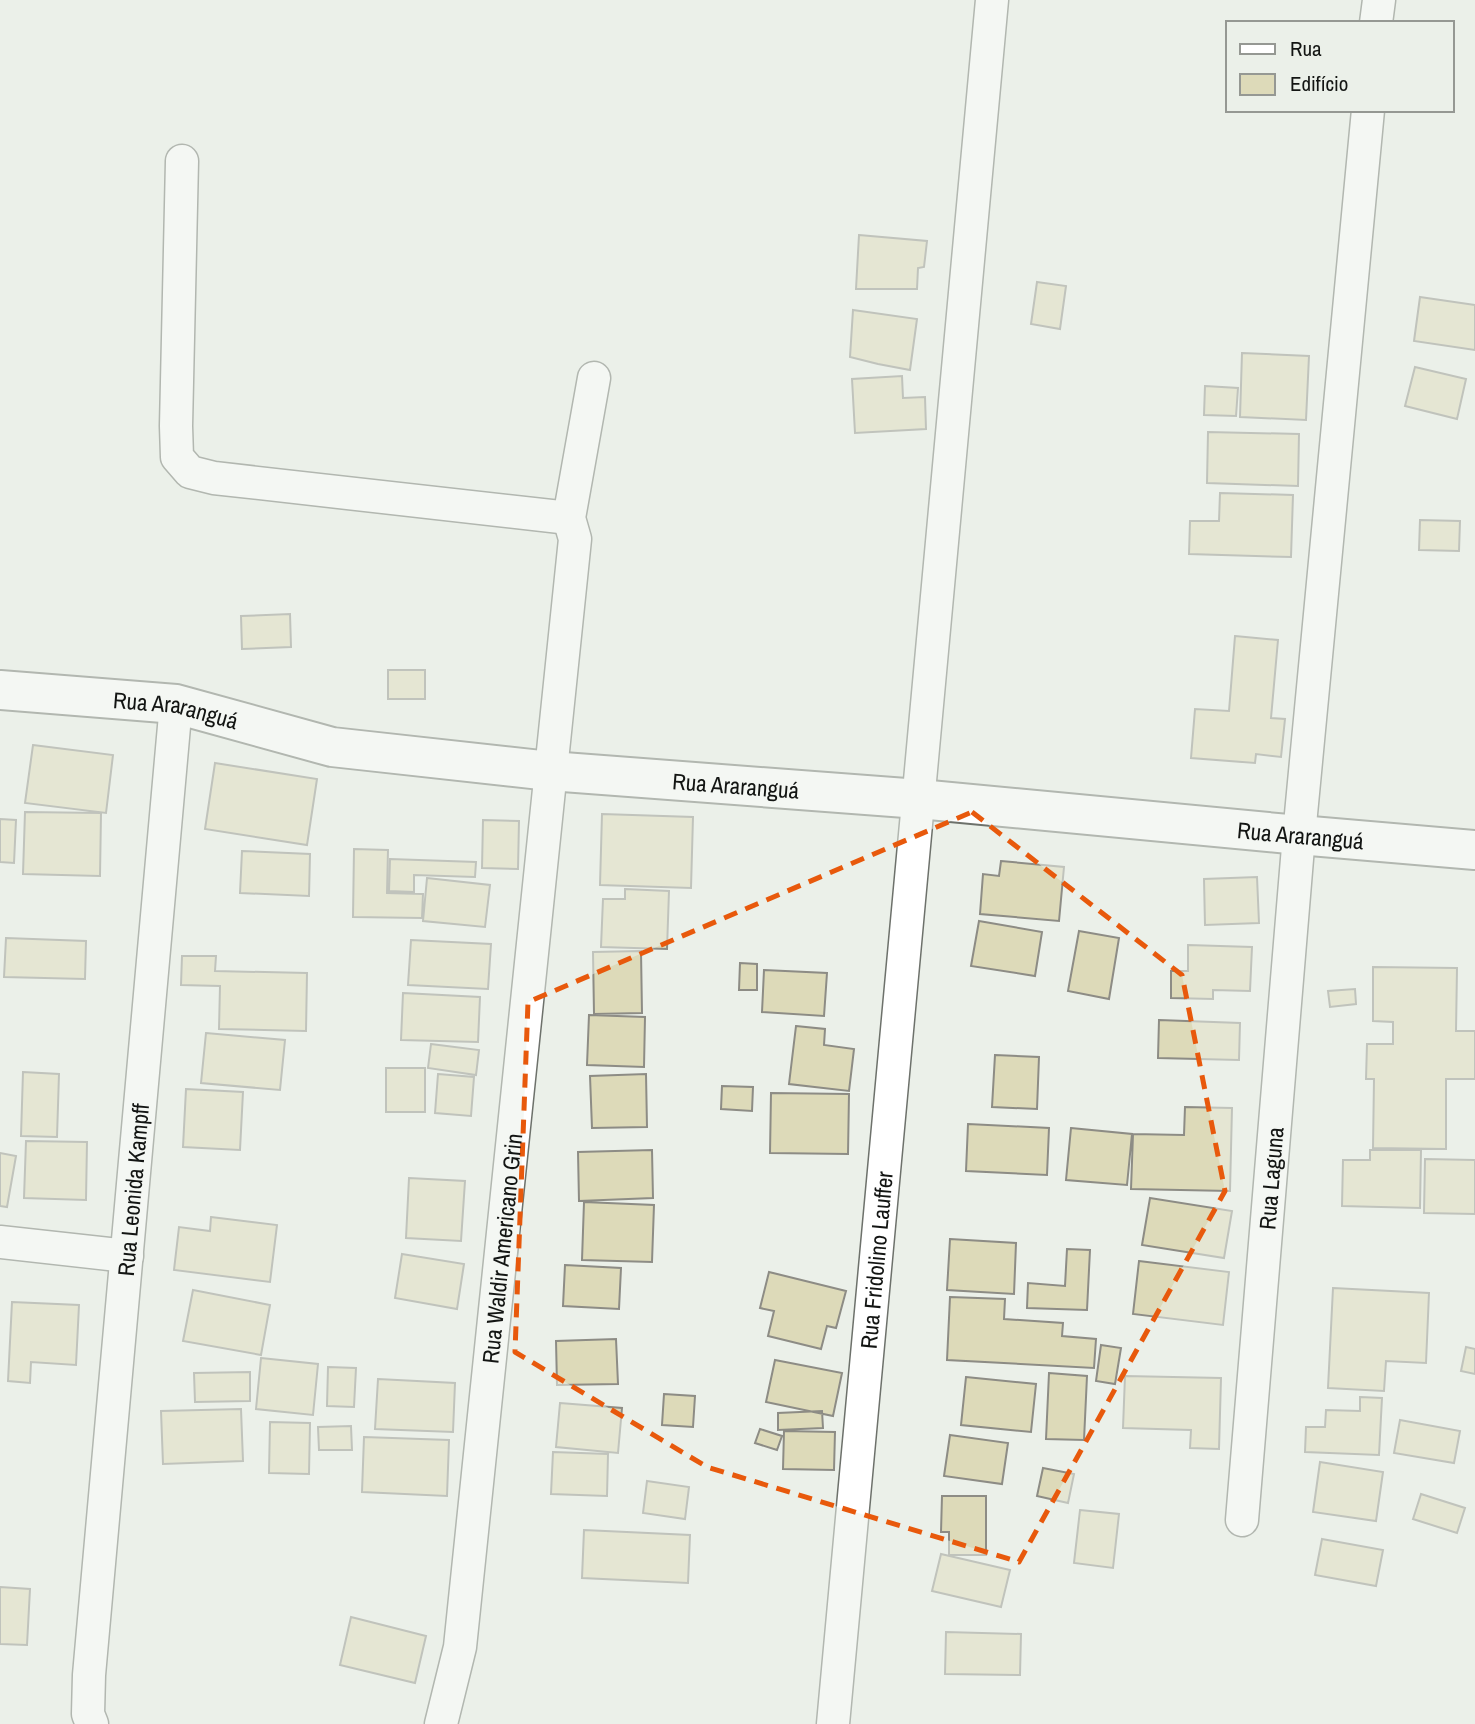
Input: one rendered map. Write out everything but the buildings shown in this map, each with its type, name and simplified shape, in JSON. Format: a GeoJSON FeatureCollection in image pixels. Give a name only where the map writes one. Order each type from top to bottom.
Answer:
{"type":"FeatureCollection","features":[{"type":"Feature","properties":{"kind":"street","name":"Rua Fridolino Lauffer"},"geometry":{"type":"LineString","coordinates":[[833,1724],[992,0]]}},
{"type":"Feature","properties":{"kind":"street"},"geometry":{"type":"LineString","coordinates":[[1377,21],[1379,0]]}},
{"type":"Feature","properties":{"kind":"street","name":"Rua Laguna"},"geometry":{"type":"LineString","coordinates":[[1242,1520],[1298,835],[1368,112]]}},
{"type":"Feature","properties":{"kind":"street"},"geometry":{"type":"LineString","coordinates":[[182,161],[176,426],[177,457],[190,472],[214,478],[569,518]]}},
{"type":"Feature","properties":{"kind":"street","name":"Rua Waldir Americano Grin"},"geometry":{"type":"LineString","coordinates":[[441,1724],[460,1647],[575,539],[569,518],[594,378]]}},
{"type":"Feature","properties":{"kind":"street","name":"Rua Araranguá"},"geometry":{"type":"LineString","coordinates":[[0,690],[176,704],[332,747],[550,771],[919,799],[1475,850]]}},
{"type":"Feature","properties":{"kind":"street","name":"Rua Leonida Kampff"},"geometry":{"type":"LineString","coordinates":[[92,1724],[88,1714],[89,1675],[176,704]]}},
{"type":"Feature","properties":{"kind":"street"},"geometry":{"type":"LineString","coordinates":[[0,1242],[127,1256]]}},
{"type":"Feature","properties":{"kind":"highlighted area"},"geometry":{"type":"Polygon","coordinates":[[[972,812],[1182,975],[1225,1191],[1019,1562],[707,1467],[515,1352],[528,1002],[972,812]]]}}]}
